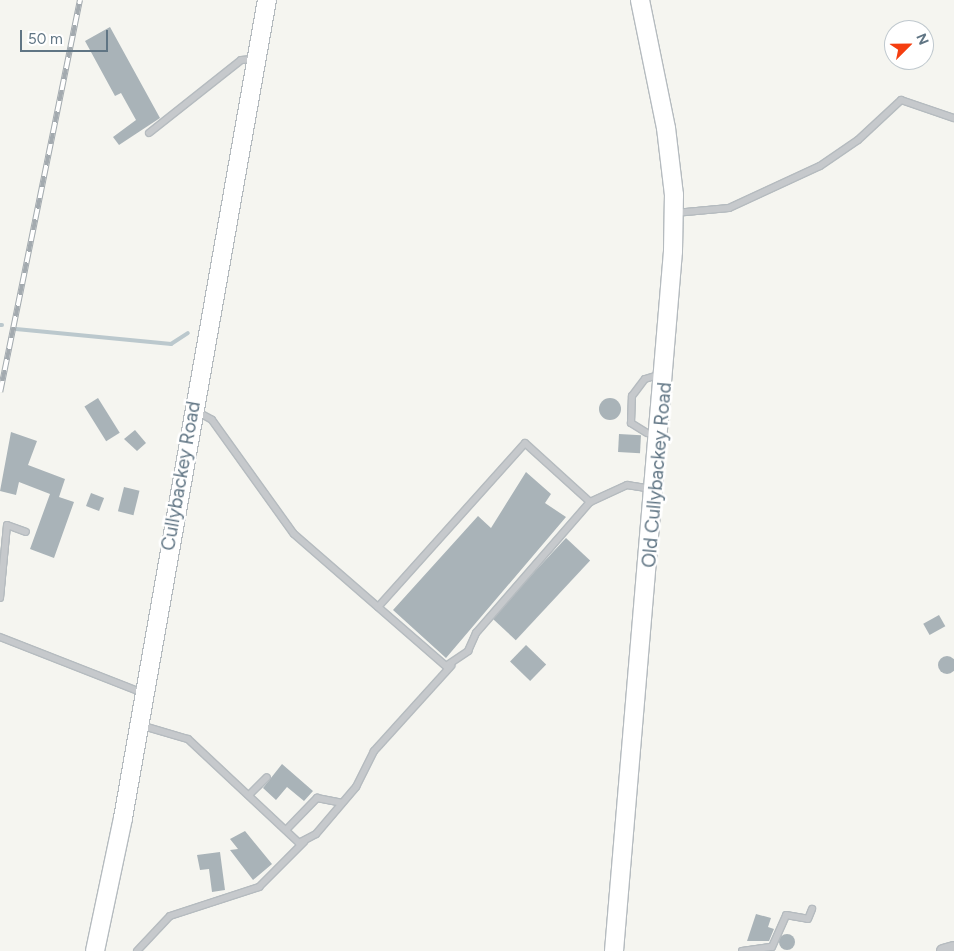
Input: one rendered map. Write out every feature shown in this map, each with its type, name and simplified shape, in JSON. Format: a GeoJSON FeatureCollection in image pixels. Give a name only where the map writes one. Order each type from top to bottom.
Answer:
{"type":"FeatureCollection","features":[{"type":"Feature","properties":{"kind":"main road","name":"Cullybackey Road"},"geometry":{"type":"LineString","coordinates":[[95,951],[139,725],[193,409],[267,0]]}},
{"type":"Feature","properties":{"kind":"main road","name":"Old Cullybackey Road"},"geometry":{"type":"LineString","coordinates":[[614,951],[656,490],[674,213],[666,128],[640,0]]}},
{"type":"Feature","properties":{"kind":"street"},"geometry":{"type":"LineString","coordinates":[[943,951],[954,948]]}},
{"type":"Feature","properties":{"kind":"lane"},"geometry":{"type":"LineString","coordinates":[[149,133],[241,60],[258,58]]}},
{"type":"Feature","properties":{"kind":"lane"},"geometry":{"type":"LineString","coordinates":[[674,213],[729,208],[820,166],[858,140],[901,100],[954,118]]}},
{"type":"Feature","properties":{"kind":"lane"},"geometry":{"type":"LineString","coordinates":[[647,433],[631,423],[632,396],[645,379],[665,373]]}},
{"type":"Feature","properties":{"kind":"lane"},"geometry":{"type":"LineString","coordinates":[[193,409],[212,420],[294,534],[378,607],[451,666]]}},
{"type":"Feature","properties":{"kind":"lane"},"geometry":{"type":"LineString","coordinates":[[378,607],[524,443],[590,502]]}},
{"type":"Feature","properties":{"kind":"lane"},"geometry":{"type":"LineString","coordinates":[[138,951],[170,916],[199,904],[246,895],[265,883],[342,803],[374,751],[451,666],[590,502],[627,485],[656,490]]}},
{"type":"Feature","properties":{"kind":"lane"},"geometry":{"type":"LineString","coordinates":[[0,598],[7,525],[26,532]]}},
{"type":"Feature","properties":{"kind":"lane"},"geometry":{"type":"LineString","coordinates":[[0,637],[144,694]]}},
{"type":"Feature","properties":{"kind":"lane"},"geometry":{"type":"LineString","coordinates":[[139,725],[188,739],[286,830],[304,842]]}},
{"type":"Feature","properties":{"kind":"lane"},"geometry":{"type":"LineString","coordinates":[[249,795],[267,777]]}},
{"type":"Feature","properties":{"kind":"lane"},"geometry":{"type":"LineString","coordinates":[[286,830],[317,798],[342,803]]}},
{"type":"Feature","properties":{"kind":"lane"},"geometry":{"type":"LineString","coordinates":[[742,951],[772,948],[786,915],[808,919],[812,909]]}},
{"type":"Feature","properties":{"kind":"building"},"geometry":{"type":"Polygon","coordinates":[[[110,27],[160,118],[119,145],[113,137],[136,120],[121,93],[115,96],[85,41],[110,27]]]}},
{"type":"Feature","properties":{"kind":"building"},"geometry":{"type":"Polygon","coordinates":[[[98,398],[120,433],[106,441],[84,406],[98,398]]]}},
{"type":"Feature","properties":{"kind":"building"},"geometry":{"type":"Polygon","coordinates":[[[610,398],[618,401],[621,409],[618,417],[610,420],[602,417],[599,409],[602,401],[610,398]]]}},
{"type":"Feature","properties":{"kind":"building"},"geometry":{"type":"Polygon","coordinates":[[[135,430],[146,443],[137,451],[124,439],[135,430]]]}},
{"type":"Feature","properties":{"kind":"building"},"geometry":{"type":"Polygon","coordinates":[[[11,432],[37,441],[28,465],[65,479],[59,497],[74,502],[54,558],[30,549],[50,494],[19,482],[16,495],[0,491],[11,432]]]}},
{"type":"Feature","properties":{"kind":"building"},"geometry":{"type":"Polygon","coordinates":[[[619,434],[641,435],[640,453],[618,452],[619,434]]]}},
{"type":"Feature","properties":{"kind":"building"},"geometry":{"type":"Polygon","coordinates":[[[526,472],[551,494],[545,503],[566,517],[446,658],[393,610],[478,516],[491,528],[526,472]]]}},
{"type":"Feature","properties":{"kind":"building"},"geometry":{"type":"Polygon","coordinates":[[[124,487],[140,491],[133,515],[118,511],[124,487]]]}},
{"type":"Feature","properties":{"kind":"building"},"geometry":{"type":"Polygon","coordinates":[[[91,493],[104,498],[99,511],[86,506],[91,493]]]}},
{"type":"Feature","properties":{"kind":"building"},"geometry":{"type":"Polygon","coordinates":[[[566,538],[590,561],[516,640],[492,618],[566,538]]]}},
{"type":"Feature","properties":{"kind":"building"},"geometry":{"type":"Polygon","coordinates":[[[939,615],[945,626],[930,635],[923,624],[939,615]]]}},
{"type":"Feature","properties":{"kind":"building"},"geometry":{"type":"Polygon","coordinates":[[[526,645],[546,664],[530,681],[510,662],[526,645]]]}},
{"type":"Feature","properties":{"kind":"building"},"geometry":{"type":"Polygon","coordinates":[[[947,656],[953,659],[956,665],[953,671],[947,674],[941,671],[938,665],[941,659],[947,656]]]}},
{"type":"Feature","properties":{"kind":"building"},"geometry":{"type":"Polygon","coordinates":[[[282,764],[313,791],[304,801],[287,787],[276,800],[263,788],[282,764]]]}},
{"type":"Feature","properties":{"kind":"building"},"geometry":{"type":"Polygon","coordinates":[[[245,831],[272,864],[253,880],[230,850],[238,849],[230,839],[245,831]]]}},
{"type":"Feature","properties":{"kind":"building"},"geometry":{"type":"Polygon","coordinates":[[[220,852],[225,890],[212,892],[209,869],[200,870],[197,855],[220,852]]]}},
{"type":"Feature","properties":{"kind":"building"},"geometry":{"type":"Polygon","coordinates":[[[756,914],[771,918],[768,927],[774,929],[769,941],[747,941],[756,914]]]}},
{"type":"Feature","properties":{"kind":"building"},"geometry":{"type":"Polygon","coordinates":[[[784,934],[790,934],[795,939],[793,948],[784,950],[779,945],[779,939],[784,934]]]}},
{"type":"Feature","properties":{"kind":"waterway"},"geometry":{"type":"LineString","coordinates":[[16,329],[171,344],[188,333]]}},
{"type":"Feature","properties":{"kind":"railway"},"geometry":{"type":"LineString","coordinates":[[0,392],[80,0]]}}]}
